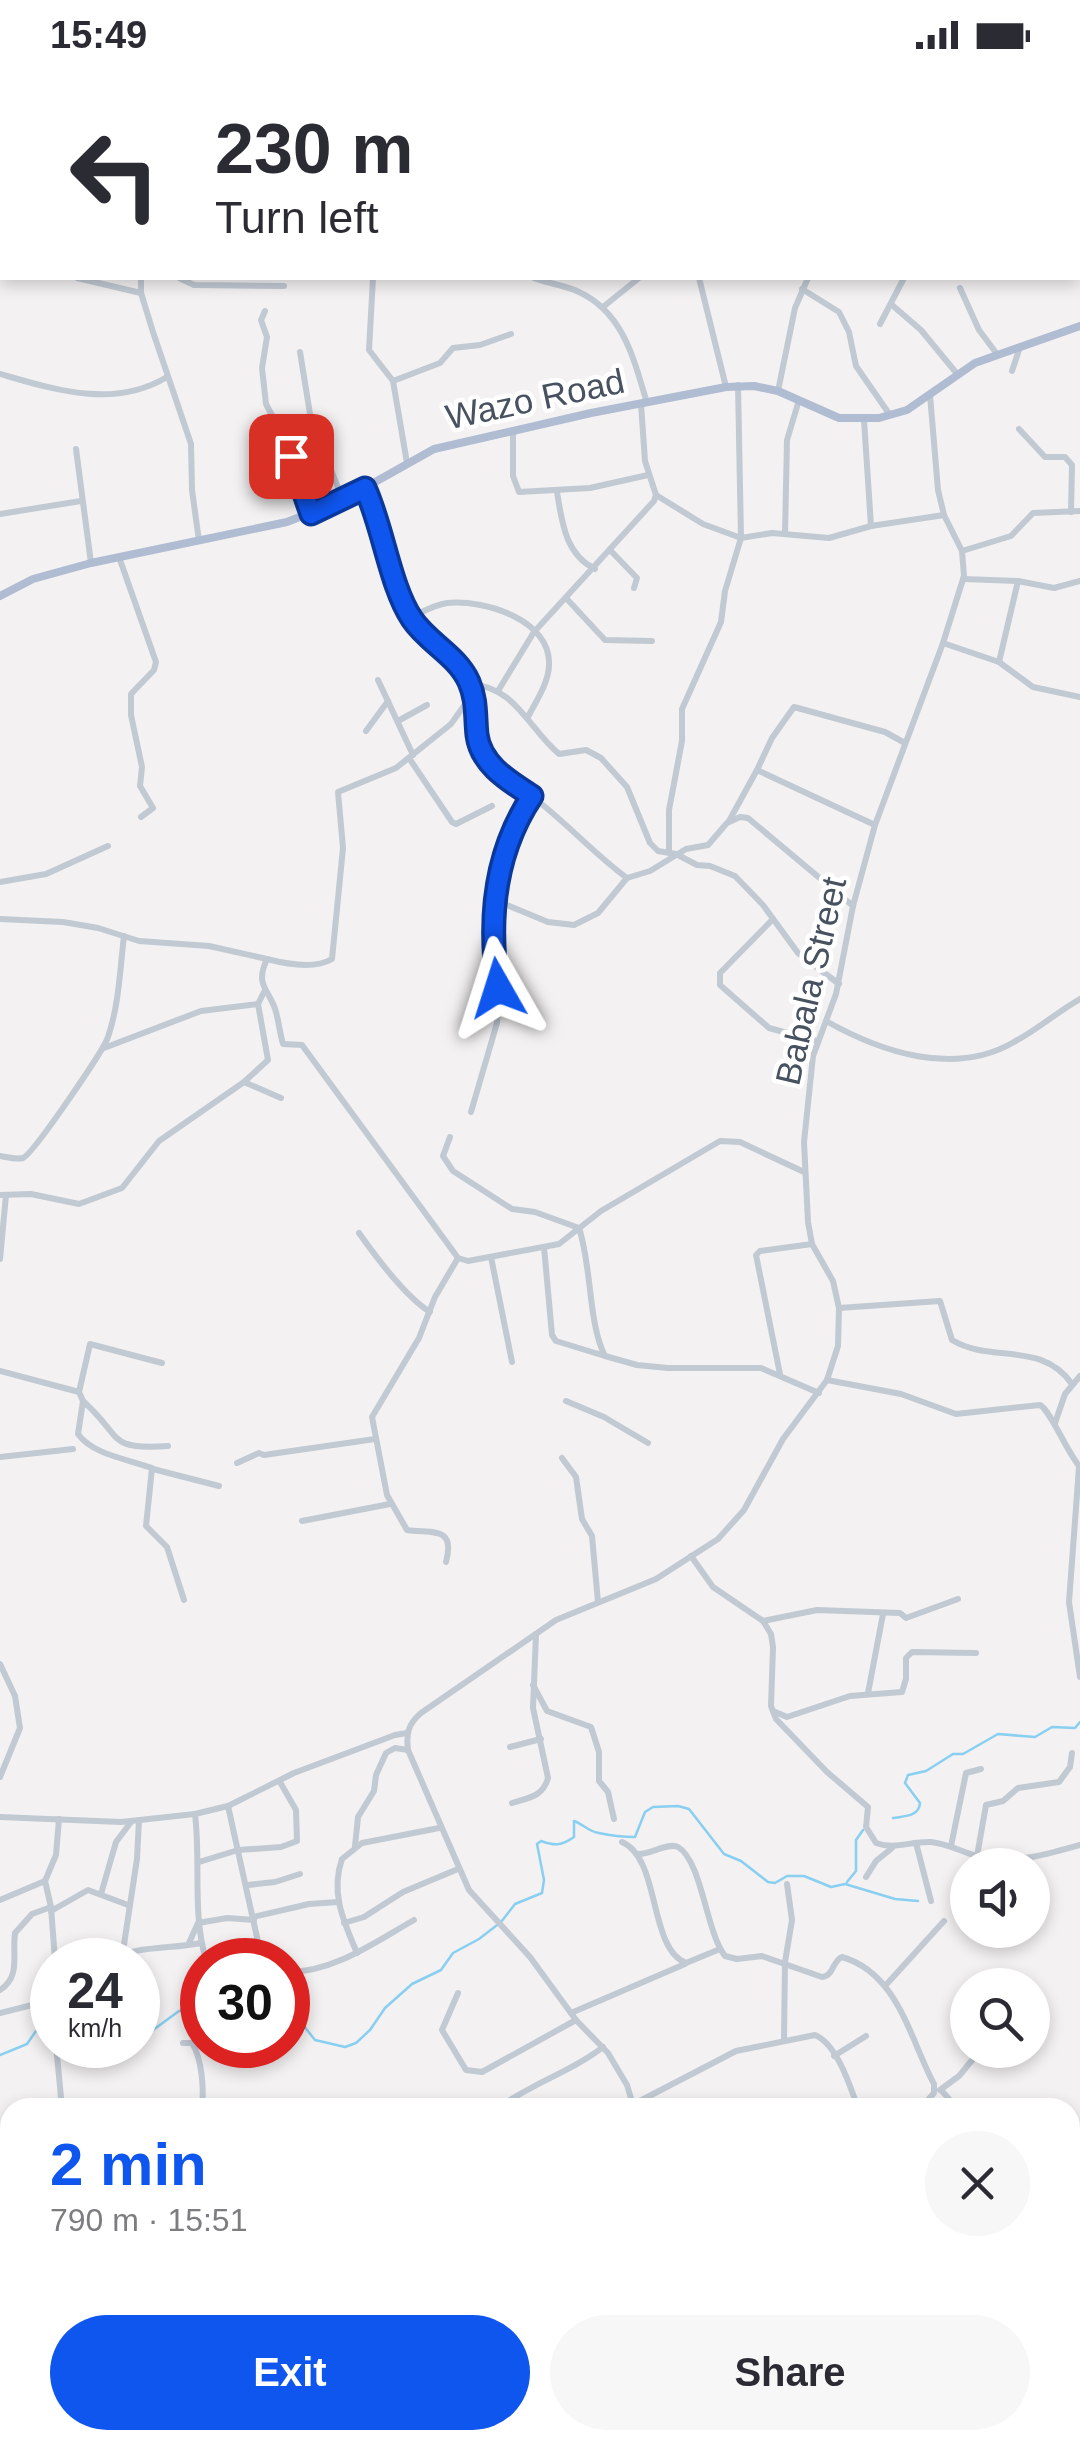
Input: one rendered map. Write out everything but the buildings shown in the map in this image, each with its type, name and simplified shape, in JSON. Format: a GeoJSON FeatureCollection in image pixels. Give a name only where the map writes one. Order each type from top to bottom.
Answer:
{"type":"FeatureCollection","features":[{"type":"Feature","properties":{"kind":"main road","name":"Wazo Road"},"geometry":{"type":"LineString","coordinates":[[0,596],[34,580],[91,564],[311,514],[434,450],[726,386],[778,391],[839,418],[864,420],[907,410],[958,374],[997,354],[1080,326]]}},
{"type":"Feature","properties":{"kind":"street"},"geometry":{"type":"LineString","coordinates":[[85,280],[141,293]]}},
{"type":"Feature","properties":{"kind":"street"},"geometry":{"type":"LineString","coordinates":[[141,280],[141,293],[192,444],[192,490],[200,541]]}},
{"type":"Feature","properties":{"kind":"street"},"geometry":{"type":"LineString","coordinates":[[183,280],[194,285],[284,286]]}},
{"type":"Feature","properties":{"kind":"street"},"geometry":{"type":"LineString","coordinates":[[373,280],[369,350],[394,381],[407,464]]}},
{"type":"Feature","properties":{"kind":"street"},"geometry":{"type":"LineString","coordinates":[[541,280],[575,290],[603,308],[633,355],[644,403],[642,439],[656,496],[703,524],[741,538],[786,534],[830,538],[871,526],[944,515]]}},
{"type":"Feature","properties":{"kind":"street"},"geometry":{"type":"LineString","coordinates":[[603,308],[637,280]]}},
{"type":"Feature","properties":{"kind":"street"},"geometry":{"type":"LineString","coordinates":[[700,280],[726,386]]}},
{"type":"Feature","properties":{"kind":"street"},"geometry":{"type":"LineString","coordinates":[[778,391],[794,308],[807,280]]}},
{"type":"Feature","properties":{"kind":"street"},"geometry":{"type":"LineString","coordinates":[[880,324],[903,280]]}},
{"type":"Feature","properties":{"kind":"street"},"geometry":{"type":"LineString","coordinates":[[960,288],[979,330],[997,354]]}},
{"type":"Feature","properties":{"kind":"street"},"geometry":{"type":"LineString","coordinates":[[802,289],[839,312],[849,332],[856,366],[890,414]]}},
{"type":"Feature","properties":{"kind":"street"},"geometry":{"type":"LineString","coordinates":[[892,305],[921,330],[958,374]]}},
{"type":"Feature","properties":{"kind":"street"},"geometry":{"type":"LineString","coordinates":[[266,311],[261,320],[267,342],[262,368],[266,404],[285,440],[311,514]]}},
{"type":"Feature","properties":{"kind":"street"},"geometry":{"type":"LineString","coordinates":[[394,381],[440,363],[453,348],[480,346],[511,334]]}},
{"type":"Feature","properties":{"kind":"street"},"geometry":{"type":"LineString","coordinates":[[1012,371],[1020,347]]}},
{"type":"Feature","properties":{"kind":"street"},"geometry":{"type":"LineString","coordinates":[[300,352],[311,420],[343,500]]}},
{"type":"Feature","properties":{"kind":"street"},"geometry":{"type":"LineString","coordinates":[[0,374],[103,396],[152,386],[168,377]]}},
{"type":"Feature","properties":{"kind":"street"},"geometry":{"type":"LineString","coordinates":[[495,900],[548,922],[574,925],[598,913],[627,878],[662,864],[669,853],[668,810],[682,741],[682,709],[721,622],[725,591],[741,538],[738,385]]}},
{"type":"Feature","properties":{"kind":"street","name":"Babala Street"},"geometry":{"type":"LineString","coordinates":[[407,1733],[422,1713],[536,1632],[656,1579],[718,1538],[744,1510],[783,1439],[827,1380],[838,1346],[839,1308],[832,1281],[812,1244],[804,1172],[806,1110],[816,1041],[839,984],[853,906],[875,824],[963,579],[962,552],[944,515],[934,467],[930,395]]}},
{"type":"Feature","properties":{"kind":"street"},"geometry":{"type":"LineString","coordinates":[[786,534],[787,440],[799,400]]}},
{"type":"Feature","properties":{"kind":"street"},"geometry":{"type":"LineString","coordinates":[[864,420],[871,526]]}},
{"type":"Feature","properties":{"kind":"street"},"geometry":{"type":"LineString","coordinates":[[514,430],[512,462],[516,490],[557,492],[648,475]]}},
{"type":"Feature","properties":{"kind":"street"},"geometry":{"type":"LineString","coordinates":[[962,552],[1011,536],[1033,513],[1076,512],[1069,461],[1045,457],[1019,430]]}},
{"type":"Feature","properties":{"kind":"street"},"geometry":{"type":"LineString","coordinates":[[76,448],[91,564]]}},
{"type":"Feature","properties":{"kind":"street"},"geometry":{"type":"LineString","coordinates":[[365,488],[410,617],[453,659],[472,688],[484,756],[505,779],[532,796],[627,878]]}},
{"type":"Feature","properties":{"kind":"street"},"geometry":{"type":"LineString","coordinates":[[557,492],[568,540],[578,558],[594,568]]}},
{"type":"Feature","properties":{"kind":"street"},"geometry":{"type":"LineString","coordinates":[[498,690],[534,632],[611,551],[656,496]]}},
{"type":"Feature","properties":{"kind":"street"},"geometry":{"type":"LineString","coordinates":[[0,514],[81,501]]}},
{"type":"Feature","properties":{"kind":"street"},"geometry":{"type":"LineString","coordinates":[[611,551],[638,578],[634,588]]}},
{"type":"Feature","properties":{"kind":"street"},"geometry":{"type":"LineString","coordinates":[[118,558],[156,662],[154,670],[132,694],[142,766],[140,786],[152,808],[141,816]]}},
{"type":"Feature","properties":{"kind":"street"},"geometry":{"type":"LineString","coordinates":[[963,579],[1004,578],[1054,588],[1080,582]]}},
{"type":"Feature","properties":{"kind":"street"},"geometry":{"type":"LineString","coordinates":[[999,662],[1018,581]]}},
{"type":"Feature","properties":{"kind":"street"},"geometry":{"type":"LineString","coordinates":[[566,598],[605,640],[652,641]]}},
{"type":"Feature","properties":{"kind":"street"},"geometry":{"type":"LineString","coordinates":[[410,617],[443,604],[462,603],[501,610],[534,632],[550,661],[528,717]]}},
{"type":"Feature","properties":{"kind":"street"},"geometry":{"type":"LineString","coordinates":[[943,643],[999,662],[1033,687],[1080,696]]}},
{"type":"Feature","properties":{"kind":"street"},"geometry":{"type":"LineString","coordinates":[[378,680],[411,756],[452,822],[456,824],[492,806]]}},
{"type":"Feature","properties":{"kind":"street"},"geometry":{"type":"LineString","coordinates":[[472,688],[498,690],[528,717],[559,754],[586,750],[602,758],[637,805],[650,843],[696,865],[735,876],[798,953],[839,984]]}},
{"type":"Feature","properties":{"kind":"street"},"geometry":{"type":"LineString","coordinates":[[0,920],[63,922],[139,942],[209,946],[267,959],[328,963],[332,959],[343,848],[338,792],[381,775],[411,756],[451,724],[472,688]]}},
{"type":"Feature","properties":{"kind":"street"},"geometry":{"type":"LineString","coordinates":[[366,731],[388,700]]}},
{"type":"Feature","properties":{"kind":"street"},"geometry":{"type":"LineString","coordinates":[[398,721],[427,705]]}},
{"type":"Feature","properties":{"kind":"street"},"geometry":{"type":"LineString","coordinates":[[662,864],[669,853],[708,845],[728,823],[772,738],[794,707],[885,732],[906,744]]}},
{"type":"Feature","properties":{"kind":"street"},"geometry":{"type":"LineString","coordinates":[[757,770],[875,824]]}},
{"type":"Feature","properties":{"kind":"street"},"geometry":{"type":"LineString","coordinates":[[472,1112],[496,1023],[498,988],[492,915],[510,838],[532,796]]}},
{"type":"Feature","properties":{"kind":"street"},"geometry":{"type":"LineString","coordinates":[[728,823],[748,818],[853,906]]}},
{"type":"Feature","properties":{"kind":"street"},"geometry":{"type":"LineString","coordinates":[[0,882],[58,870],[108,846]]}},
{"type":"Feature","properties":{"kind":"street"},"geometry":{"type":"LineString","coordinates":[[772,919],[720,973],[720,985],[769,1028],[816,1041]]}},
{"type":"Feature","properties":{"kind":"street"},"geometry":{"type":"LineString","coordinates":[[0,1156],[17,1159],[29,1154],[54,1124],[71,1092],[103,1048],[114,1014],[124,936]]}},
{"type":"Feature","properties":{"kind":"street"},"geometry":{"type":"LineString","coordinates":[[267,959],[262,977],[264,992],[273,1003],[283,1044],[302,1045],[458,1258],[474,1261],[559,1244],[601,1210],[720,1141],[740,1142],[804,1172]]}},
{"type":"Feature","properties":{"kind":"street"},"geometry":{"type":"LineString","coordinates":[[0,1259],[3,1195],[30,1194],[79,1204],[122,1188],[159,1141],[244,1082],[269,1057],[258,1004],[264,992]]}},
{"type":"Feature","properties":{"kind":"street"},"geometry":{"type":"LineString","coordinates":[[826,1021],[890,1050],[944,1059],[1011,1044],[1080,999]]}},
{"type":"Feature","properties":{"kind":"street"},"geometry":{"type":"LineString","coordinates":[[103,1048],[201,1011],[258,1004]]}},
{"type":"Feature","properties":{"kind":"street"},"geometry":{"type":"LineString","coordinates":[[244,1082],[281,1098]]}},
{"type":"Feature","properties":{"kind":"street"},"geometry":{"type":"LineString","coordinates":[[450,1137],[444,1156],[454,1172],[512,1209],[535,1212],[578,1228]]}},
{"type":"Feature","properties":{"kind":"street"},"geometry":{"type":"LineString","coordinates":[[578,1228],[605,1356]]}},
{"type":"Feature","properties":{"kind":"street"},"geometry":{"type":"LineString","coordinates":[[359,1233],[408,1295],[430,1312]]}},
{"type":"Feature","properties":{"kind":"street"},"geometry":{"type":"LineString","coordinates":[[780,1374],[756,1255],[812,1244]]}},
{"type":"Feature","properties":{"kind":"street"},"geometry":{"type":"LineString","coordinates":[[544,1247],[552,1335],[556,1342],[637,1366],[748,1367],[780,1374],[819,1393]]}},
{"type":"Feature","properties":{"kind":"street"},"geometry":{"type":"LineString","coordinates":[[491,1257],[512,1362]]}},
{"type":"Feature","properties":{"kind":"street"},"geometry":{"type":"LineString","coordinates":[[446,1562],[449,1547],[444,1536],[434,1531],[407,1530],[390,1504],[372,1417],[458,1258]]}},
{"type":"Feature","properties":{"kind":"street"},"geometry":{"type":"LineString","coordinates":[[839,1308],[940,1301],[952,1340],[1044,1359],[1061,1370],[1072,1384]]}},
{"type":"Feature","properties":{"kind":"street"},"geometry":{"type":"LineString","coordinates":[[162,1363],[91,1344],[79,1392],[114,1437],[130,1446],[168,1446]]}},
{"type":"Feature","properties":{"kind":"street"},"geometry":{"type":"LineString","coordinates":[[0,1371],[79,1392]]}},
{"type":"Feature","properties":{"kind":"street"},"geometry":{"type":"LineString","coordinates":[[1054,1426],[1072,1384],[1080,1376]]}},
{"type":"Feature","properties":{"kind":"street"},"geometry":{"type":"LineString","coordinates":[[827,1380],[901,1394],[956,1414],[1040,1404],[1050,1411],[1066,1450],[1079,1467],[1069,1602],[1080,1677]]}},
{"type":"Feature","properties":{"kind":"street"},"geometry":{"type":"LineString","coordinates":[[566,1401],[604,1416],[648,1443]]}},
{"type":"Feature","properties":{"kind":"street"},"geometry":{"type":"LineString","coordinates":[[83,1402],[79,1438],[113,1456],[153,1470],[220,1486]]}},
{"type":"Feature","properties":{"kind":"street"},"geometry":{"type":"LineString","coordinates":[[237,1463],[258,1453],[376,1439]]}},
{"type":"Feature","properties":{"kind":"street"},"geometry":{"type":"LineString","coordinates":[[0,1456],[73,1450]]}},
{"type":"Feature","properties":{"kind":"street"},"geometry":{"type":"LineString","coordinates":[[562,1458],[576,1478],[582,1519],[592,1536],[598,1602]]}},
{"type":"Feature","properties":{"kind":"street"},"geometry":{"type":"LineString","coordinates":[[153,1470],[146,1526],[167,1547],[184,1600]]}},
{"type":"Feature","properties":{"kind":"street"},"geometry":{"type":"LineString","coordinates":[[302,1521],[390,1504]]}},
{"type":"Feature","properties":{"kind":"street"},"geometry":{"type":"LineString","coordinates":[[692,1556],[713,1587],[763,1621],[773,1640],[772,1711],[781,1726],[868,1807],[866,1827],[870,1837],[893,1848]]}},
{"type":"Feature","properties":{"kind":"street"},"geometry":{"type":"LineString","coordinates":[[763,1621],[817,1610],[900,1614],[906,1618],[958,1599]]}},
{"type":"Feature","properties":{"kind":"street"},"geometry":{"type":"LineString","coordinates":[[868,1693],[883,1614]]}},
{"type":"Feature","properties":{"kind":"street"},"geometry":{"type":"LineString","coordinates":[[512,1802],[535,1796],[545,1788],[548,1766],[533,1708],[536,1632]]}},
{"type":"Feature","properties":{"kind":"street"},"geometry":{"type":"LineString","coordinates":[[772,1711],[787,1717],[850,1696],[902,1692],[906,1658],[912,1652],[976,1653]]}},
{"type":"Feature","properties":{"kind":"street"},"geometry":{"type":"LineString","coordinates":[[0,1664],[20,1714],[17,1737],[0,1777]]}},
{"type":"Feature","properties":{"kind":"street"},"geometry":{"type":"LineString","coordinates":[[532,1684],[547,1711],[591,1727],[599,1752],[599,1781],[608,1792],[614,1819]]}},
{"type":"Feature","properties":{"kind":"street"},"geometry":{"type":"LineString","coordinates":[[0,1816],[135,1820],[195,1814],[228,1806],[348,1752],[407,1733],[408,1750],[458,1870],[480,1905],[510,1933],[574,2017],[603,2048],[627,2084],[631,2098]]}},
{"type":"Feature","properties":{"kind":"street"},"geometry":{"type":"LineString","coordinates":[[510,1747],[541,1739]]}},
{"type":"Feature","properties":{"kind":"street"},"geometry":{"type":"LineString","coordinates":[[354,1847],[358,1817],[374,1791],[386,1753],[396,1748],[408,1750]]}},
{"type":"Feature","properties":{"kind":"street"},"geometry":{"type":"LineString","coordinates":[[978,1848],[986,1805],[1002,1801],[1018,1788],[1059,1782],[1070,1767],[1072,1752]]}},
{"type":"Feature","properties":{"kind":"street"},"geometry":{"type":"LineString","coordinates":[[952,1846],[966,1773],[981,1769]]}},
{"type":"Feature","properties":{"kind":"street"},"geometry":{"type":"LineString","coordinates":[[199,1862],[238,1850],[281,1847],[298,1839],[296,1810],[280,1782]]}},
{"type":"Feature","properties":{"kind":"street"},"geometry":{"type":"LineString","coordinates":[[228,1806],[257,1938]]}},
{"type":"Feature","properties":{"kind":"street"},"geometry":{"type":"LineString","coordinates":[[195,1814],[200,1938]]}},
{"type":"Feature","properties":{"kind":"street"},"geometry":{"type":"LineString","coordinates":[[53,1938],[44,1880],[56,1855],[59,1819]]}},
{"type":"Feature","properties":{"kind":"street"},"geometry":{"type":"LineString","coordinates":[[101,1894],[116,1842],[135,1820]]}},
{"type":"Feature","properties":{"kind":"street"},"geometry":{"type":"LineString","coordinates":[[124,1938],[137,1858],[135,1820]]}},
{"type":"Feature","properties":{"kind":"street"},"geometry":{"type":"LineString","coordinates":[[357,1954],[338,1902],[342,1859],[354,1847],[440,1828]]}},
{"type":"Feature","properties":{"kind":"street"},"geometry":{"type":"LineString","coordinates":[[622,1842],[640,1854],[671,1948],[686,1963]]}},
{"type":"Feature","properties":{"kind":"street"},"geometry":{"type":"LineString","coordinates":[[916,1843],[931,1901]]}},
{"type":"Feature","properties":{"kind":"street"},"geometry":{"type":"LineString","coordinates":[[866,1878],[876,1861],[893,1848],[916,1843],[957,1848]]}},
{"type":"Feature","properties":{"kind":"street"},"geometry":{"type":"LineString","coordinates":[[1050,1855],[1080,1845]]}},
{"type":"Feature","properties":{"kind":"street"},"geometry":{"type":"LineString","coordinates":[[640,1854],[670,1846],[680,1849],[694,1870],[720,1949],[730,1958],[762,1956],[822,1978],[830,1974],[842,1957],[855,1961],[885,1986],[938,2090],[946,2098]]}},
{"type":"Feature","properties":{"kind":"street"},"geometry":{"type":"LineString","coordinates":[[344,1923],[364,1917],[403,1892],[458,1870]]}},
{"type":"Feature","properties":{"kind":"street"},"geometry":{"type":"LineString","coordinates":[[248,1885],[300,1874]]}},
{"type":"Feature","properties":{"kind":"street"},"geometry":{"type":"LineString","coordinates":[[0,1900],[44,1880]]}},
{"type":"Feature","properties":{"kind":"street"},"geometry":{"type":"LineString","coordinates":[[784,2040],[786,1962],[792,1920],[787,1884]]}},
{"type":"Feature","properties":{"kind":"street"},"geometry":{"type":"LineString","coordinates":[[0,1990],[12,1982],[14,1974],[14,1933],[32,1914],[91,1890],[128,1904]]}},
{"type":"Feature","properties":{"kind":"street"},"geometry":{"type":"LineString","coordinates":[[198,1923],[253,1918],[309,1904],[338,1902]]}},
{"type":"Feature","properties":{"kind":"street"},"geometry":{"type":"LineString","coordinates":[[310,1970],[357,1954],[414,1920]]}},
{"type":"Feature","properties":{"kind":"street"},"geometry":{"type":"LineString","coordinates":[[885,1986],[944,1921]]}},
{"type":"Feature","properties":{"kind":"street"},"geometry":{"type":"LineString","coordinates":[[194,1938],[198,1923]]}},
{"type":"Feature","properties":{"kind":"street"},"geometry":{"type":"LineString","coordinates":[[458,1993],[442,2030],[466,2070],[482,2072],[574,2017],[720,1949]]}},
{"type":"Feature","properties":{"kind":"street"},"geometry":{"type":"LineString","coordinates":[[0,2012],[30,2007]]}},
{"type":"Feature","properties":{"kind":"street"},"geometry":{"type":"LineString","coordinates":[[649,2098],[736,2051],[819,2035],[834,2056],[853,2098]]}},
{"type":"Feature","properties":{"kind":"street"},"geometry":{"type":"LineString","coordinates":[[834,2056],[866,2036]]}},
{"type":"Feature","properties":{"kind":"street"},"geometry":{"type":"LineString","coordinates":[[512,2098],[603,2048]]}},
{"type":"Feature","properties":{"kind":"street"},"geometry":{"type":"LineString","coordinates":[[58,2068],[61,2098]]}},
{"type":"Feature","properties":{"kind":"street"},"geometry":{"type":"LineString","coordinates":[[199,2068],[201,2098]]}},
{"type":"Feature","properties":{"kind":"street"},"geometry":{"type":"LineString","coordinates":[[930,2098],[966,2068]]}},
{"type":"Feature","properties":{"kind":"waterway"},"geometry":{"type":"LineString","coordinates":[[893,1818],[910,1815],[919,1808],[920,1803],[905,1783],[908,1775],[926,1771],[998,1734],[1035,1737],[1052,1727],[1075,1728],[1080,1722]]}},
{"type":"Feature","properties":{"kind":"waterway"},"geometry":{"type":"LineString","coordinates":[[310,2034],[315,2040],[345,2047],[356,2043],[385,2008],[412,1984],[441,1970],[453,1953],[501,1922],[515,1904],[542,1893],[544,1880],[537,1844],[558,1844],[574,1837],[574,1821],[595,1832],[635,1837],[645,1812],[653,1807],[678,1806],[689,1809],[724,1854],[741,1861],[768,1882],[804,1876],[831,1887],[845,1884],[895,1899],[918,1901]]}},
{"type":"Feature","properties":{"kind":"waterway"},"geometry":{"type":"LineString","coordinates":[[847,1882],[856,1871],[856,1840],[863,1830]]}},
{"type":"Feature","properties":{"kind":"waterway"},"geometry":{"type":"LineString","coordinates":[[160,2025],[180,2011]]}},
{"type":"Feature","properties":{"kind":"waterway"},"geometry":{"type":"LineString","coordinates":[[0,2055],[30,2040]]}},
{"type":"Feature","properties":{"kind":"route"},"geometry":{"type":"LineString","coordinates":[[291,456],[311,514],[365,488],[410,617],[453,659],[470,684],[484,756],[505,779],[532,796],[510,838],[492,915],[498,988]]}}]}
